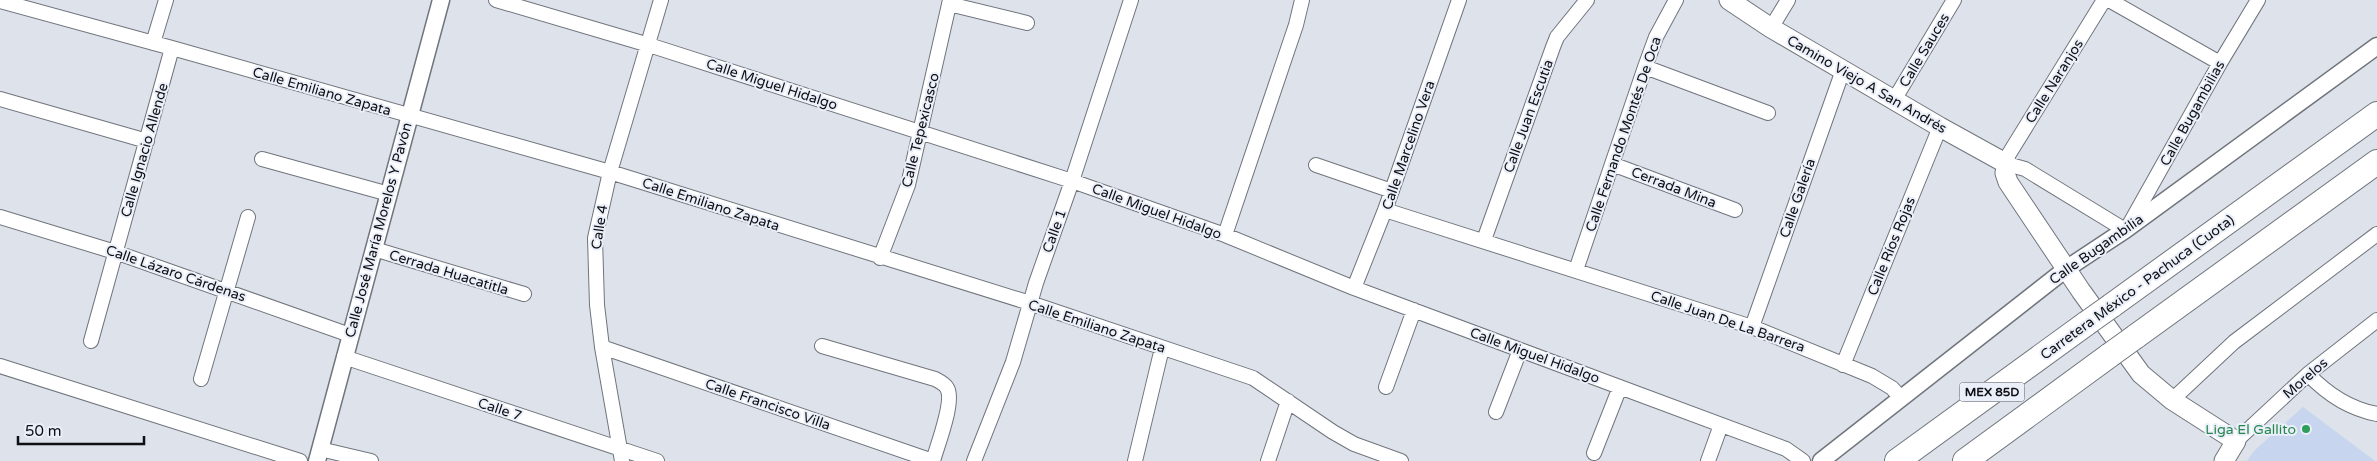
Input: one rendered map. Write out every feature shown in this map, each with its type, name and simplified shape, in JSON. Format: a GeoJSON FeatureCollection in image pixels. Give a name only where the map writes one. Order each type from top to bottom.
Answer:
{"type":"FeatureCollection","features":[{"type":"Feature","properties":{"kind":"highway","name":"Carretera México - Pachuca (Cuota)"},"geometry":{"type":"LineString","coordinates":[[1897,461],[2377,114]]}},
{"type":"Feature","properties":{"kind":"highway","name":"MEX 85D"},"geometry":{"type":"LineString","coordinates":[[1965,461],[2377,162]]}},
{"type":"Feature","properties":{"kind":"main road","name":"Camino Viejo A San Andrés"},"geometry":{"type":"LineString","coordinates":[[1729,0],[1771,28],[1842,70],[2005,163]]}},
{"type":"Feature","properties":{"kind":"main road"},"geometry":{"type":"LineString","coordinates":[[2005,163],[2005,173],[2008,182],[2066,269],[2141,374],[2172,400],[2236,440],[2224,461]]}},
{"type":"Feature","properties":{"kind":"street"},"geometry":{"type":"LineString","coordinates":[[153,43],[166,0]]}},
{"type":"Feature","properties":{"kind":"street","name":"Calle José María Morelos Y Pavón"},"geometry":{"type":"LineString","coordinates":[[319,455],[441,0]]}},
{"type":"Feature","properties":{"kind":"street","name":"Calle Miguel Hidalgo"},"geometry":{"type":"LineString","coordinates":[[496,0],[649,45],[1072,180],[1225,235],[1354,288],[1786,449],[1803,461]]}},
{"type":"Feature","properties":{"kind":"street","name":"Calle 4"},"geometry":{"type":"LineString","coordinates":[[621,455],[602,347],[594,254],[599,217],[610,172],[661,0]]}},
{"type":"Feature","properties":{"kind":"street","name":"Calle 1"},"geometry":{"type":"LineString","coordinates":[[974,461],[1014,362],[1030,303],[1131,0]]}},
{"type":"Feature","properties":{"kind":"street"},"geometry":{"type":"LineString","coordinates":[[1225,235],[1293,34],[1302,0]]}},
{"type":"Feature","properties":{"kind":"street","name":"Calle Marcelino Vera"},"geometry":{"type":"LineString","coordinates":[[1354,288],[1392,191],[1458,0]]}},
{"type":"Feature","properties":{"kind":"street","name":"Calle Juan Escutia"},"geometry":{"type":"LineString","coordinates":[[1484,240],[1553,47],[1558,37],[1587,0]]}},
{"type":"Feature","properties":{"kind":"street","name":"Calle Fernando Montés De Oca"},"geometry":{"type":"LineString","coordinates":[[1576,270],[1656,37],[1676,0]]}},
{"type":"Feature","properties":{"kind":"street"},"geometry":{"type":"LineString","coordinates":[[1771,28],[1788,0]]}},
{"type":"Feature","properties":{"kind":"street","name":"Calle Sauces"},"geometry":{"type":"LineString","coordinates":[[1894,100],[1954,0]]}},
{"type":"Feature","properties":{"kind":"street","name":"Calle Naranjos"},"geometry":{"type":"LineString","coordinates":[[2005,163],[2104,0]]}},
{"type":"Feature","properties":{"kind":"street"},"geometry":{"type":"LineString","coordinates":[[2109,0],[2220,63]]}},
{"type":"Feature","properties":{"kind":"street","name":"Calle Bugambilias"},"geometry":{"type":"LineString","coordinates":[[2126,229],[2258,0]]}},
{"type":"Feature","properties":{"kind":"street","name":"Calle Emiliano Zapata"},"geometry":{"type":"LineString","coordinates":[[0,1],[610,172],[880,258],[1030,303],[1253,378],[1354,444],[1401,461]]}},
{"type":"Feature","properties":{"kind":"street"},"geometry":{"type":"LineString","coordinates":[[949,2],[1028,23]]}},
{"type":"Feature","properties":{"kind":"street","name":"Calle Tepexicasco"},"geometry":{"type":"LineString","coordinates":[[880,258],[908,185],[949,2]]}},
{"type":"Feature","properties":{"kind":"street","name":"Calle Bugambilia"},"geometry":{"type":"LineString","coordinates":[[1821,461],[2066,269],[2126,229],[2377,46]]}},
{"type":"Feature","properties":{"kind":"street","name":"Calle Ignacio Allende"},"geometry":{"type":"LineString","coordinates":[[91,341],[172,48]]}},
{"type":"Feature","properties":{"kind":"street"},"geometry":{"type":"LineString","coordinates":[[1645,67],[1768,113]]}},
{"type":"Feature","properties":{"kind":"street","name":"Calle Galería"},"geometry":{"type":"LineString","coordinates":[[1752,327],[1842,70]]}},
{"type":"Feature","properties":{"kind":"street"},"geometry":{"type":"LineString","coordinates":[[0,99],[147,142]]}},
{"type":"Feature","properties":{"kind":"street","name":"Calle Ríos Rojas"},"geometry":{"type":"LineString","coordinates":[[1842,364],[1940,127]]}},
{"type":"Feature","properties":{"kind":"street"},"geometry":{"type":"LineString","coordinates":[[262,159],[389,194]]}},
{"type":"Feature","properties":{"kind":"street","name":"Camino Viejo A San Andrés"},"geometry":{"type":"LineString","coordinates":[[2005,163],[2025,169],[2126,229]]}},
{"type":"Feature","properties":{"kind":"street","name":"Cerrada Mina"},"geometry":{"type":"LineString","coordinates":[[1612,164],[1735,210]]}},
{"type":"Feature","properties":{"kind":"street"},"geometry":{"type":"LineString","coordinates":[[1316,165],[1392,191]]}},
{"type":"Feature","properties":{"kind":"street","name":"Calle Juan De La Barrera"},"geometry":{"type":"LineString","coordinates":[[1385,210],[1752,327],[1882,381],[1901,398]]}},
{"type":"Feature","properties":{"kind":"street","name":"Calle Lázaro Cárdenas"},"geometry":{"type":"LineString","coordinates":[[0,217],[115,252],[350,335]]}},
{"type":"Feature","properties":{"kind":"street"},"geometry":{"type":"LineString","coordinates":[[201,379],[248,217]]}},
{"type":"Feature","properties":{"kind":"street"},"geometry":{"type":"LineString","coordinates":[[2172,400],[2234,342],[2377,234]]}},
{"type":"Feature","properties":{"kind":"street","name":"Cerrada Huacatitla"},"geometry":{"type":"LineString","coordinates":[[374,249],[524,294]]}},
{"type":"Feature","properties":{"kind":"street"},"geometry":{"type":"LineString","coordinates":[[1386,387],[1414,310]]}},
{"type":"Feature","properties":{"kind":"street","name":"Morelos"},"geometry":{"type":"LineString","coordinates":[[2236,440],[2308,374],[2377,320]]}},
{"type":"Feature","properties":{"kind":"street"},"geometry":{"type":"LineString","coordinates":[[822,346],[935,379],[948,389],[949,402],[933,461]]}},
{"type":"Feature","properties":{"kind":"street","name":"Calle Francisco Villa"},"geometry":{"type":"LineString","coordinates":[[602,347],[933,461]]}},
{"type":"Feature","properties":{"kind":"street"},"geometry":{"type":"LineString","coordinates":[[1135,461],[1162,348]]}},
{"type":"Feature","properties":{"kind":"street"},"geometry":{"type":"LineString","coordinates":[[1496,412],[1520,350]]}},
{"type":"Feature","properties":{"kind":"street","name":"Calle 7"},"geometry":{"type":"LineString","coordinates":[[344,357],[621,455],[657,461]]}},
{"type":"Feature","properties":{"kind":"street"},"geometry":{"type":"LineString","coordinates":[[0,366],[300,461]]}},
{"type":"Feature","properties":{"kind":"street"},"geometry":{"type":"LineString","coordinates":[[2308,374],[2321,388],[2350,406],[2377,414]]}},
{"type":"Feature","properties":{"kind":"street"},"geometry":{"type":"LineString","coordinates":[[1594,453],[1620,387]]}},
{"type":"Feature","properties":{"kind":"street"},"geometry":{"type":"LineString","coordinates":[[1268,461],[1288,401]]}},
{"type":"Feature","properties":{"kind":"street"},"geometry":{"type":"LineString","coordinates":[[1708,461],[1721,425]]}},
{"type":"Feature","properties":{"kind":"street"},"geometry":{"type":"LineString","coordinates":[[319,455],[371,461]]}},
{"type":"Feature","properties":{"kind":"shaded area","name":"Liga El Gallito"},"geometry":{"type":"Polygon","coordinates":[[[2303,407],[2375,461],[2247,461],[2254,451],[2303,407]]]}},
{"type":"Feature","properties":{"kind":"place","name":"Liga El Gallito"},"geometry":{"type":"Point","coordinates":[2306,429]}}]}
